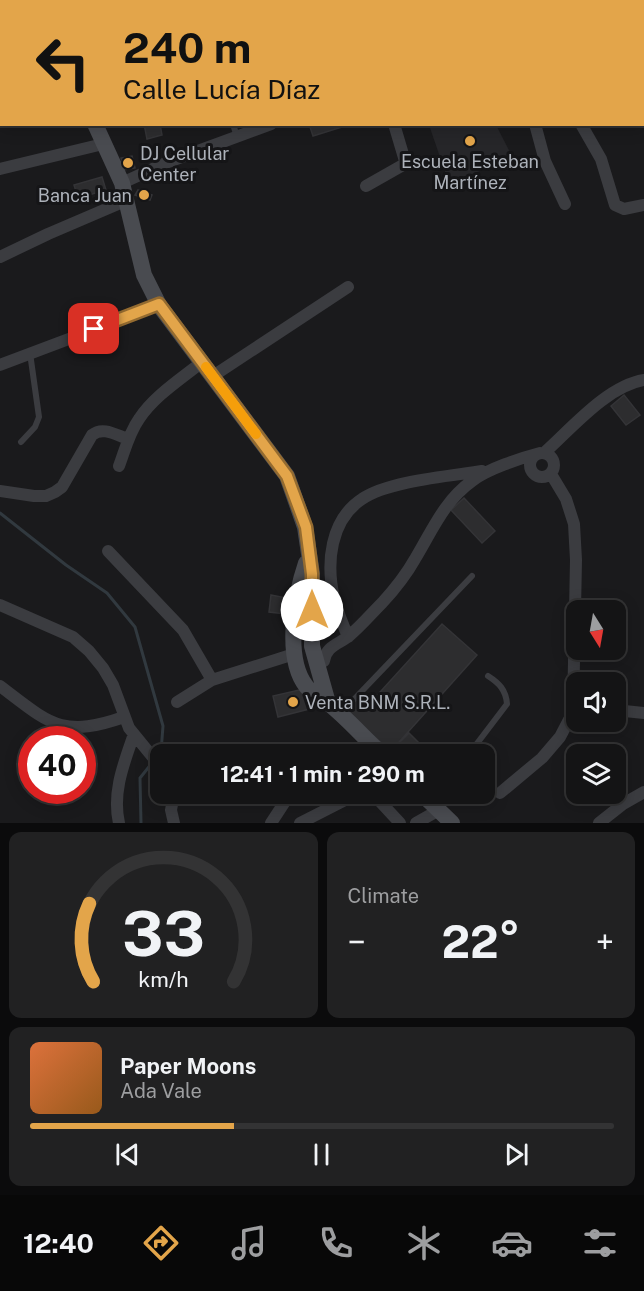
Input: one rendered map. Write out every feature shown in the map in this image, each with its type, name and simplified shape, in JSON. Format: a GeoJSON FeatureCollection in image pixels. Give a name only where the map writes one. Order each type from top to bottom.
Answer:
{"type":"FeatureCollection","features":[{"type":"Feature","properties":{"kind":"street"},"geometry":{"type":"LineString","coordinates":[[95,126],[122,183],[144,275],[159,304],[287,476],[302,513],[312,574],[312,646],[320,661],[334,709]]}},
{"type":"Feature","properties":{"kind":"street"},"geometry":{"type":"LineString","coordinates":[[366,186],[403,165],[405,161],[395,126]]}},
{"type":"Feature","properties":{"kind":"street"},"geometry":{"type":"LineString","coordinates":[[536,126],[545,161],[565,204]]}},
{"type":"Feature","properties":{"kind":"street"},"geometry":{"type":"LineString","coordinates":[[582,126],[601,159],[615,205],[624,209],[644,205]]}},
{"type":"Feature","properties":{"kind":"street"},"geometry":{"type":"LineString","coordinates":[[122,183],[168,162],[237,137],[255,127]]}},
{"type":"Feature","properties":{"kind":"street"},"geometry":{"type":"LineString","coordinates":[[0,169],[103,144]]}},
{"type":"Feature","properties":{"kind":"street"},"geometry":{"type":"LineString","coordinates":[[0,257],[125,201]]}},
{"type":"Feature","properties":{"kind":"street"},"geometry":{"type":"LineString","coordinates":[[213,376],[348,287]]}},
{"type":"Feature","properties":{"kind":"street"},"geometry":{"type":"LineString","coordinates":[[0,365],[159,304]]}},
{"type":"Feature","properties":{"kind":"street"},"geometry":{"type":"LineString","coordinates":[[119,466],[128,439],[140,418],[158,398],[202,362]]}},
{"type":"Feature","properties":{"kind":"street"},"geometry":{"type":"LineString","coordinates":[[536,475],[530,465],[533,457],[542,453],[608,396],[623,386],[644,380]]}},
{"type":"Feature","properties":{"kind":"street"},"geometry":{"type":"LineString","coordinates":[[0,491],[46,496],[62,487],[80,454],[97,431],[103,430],[128,439]]}},
{"type":"Feature","properties":{"kind":"street"},"geometry":{"type":"LineString","coordinates":[[347,638],[334,599],[330,574],[335,532],[345,514],[362,498],[384,489],[427,479],[490,470],[542,453],[553,459],[554,467],[551,474],[543,477],[518,468],[504,466]]}},
{"type":"Feature","properties":{"kind":"street"},"geometry":{"type":"LineString","coordinates":[[320,661],[338,641],[347,638],[402,579],[436,520],[454,498],[471,481],[490,470]]}},
{"type":"Feature","properties":{"kind":"street"},"geometry":{"type":"LineString","coordinates":[[551,474],[566,499],[574,524],[575,672]]}},
{"type":"Feature","properties":{"kind":"street"},"geometry":{"type":"LineString","coordinates":[[108,551],[183,630],[212,680]]}},
{"type":"Feature","properties":{"kind":"street"},"geometry":{"type":"LineString","coordinates":[[309,554],[297,598],[296,661],[305,684],[315,695],[334,709],[372,744]]}},
{"type":"Feature","properties":{"kind":"street"},"geometry":{"type":"LineString","coordinates":[[0,605],[73,637],[89,651],[113,685],[124,717],[134,734],[150,753]]}},
{"type":"Feature","properties":{"kind":"street"},"geometry":{"type":"LineString","coordinates":[[177,702],[212,680],[296,661],[320,661]]}},
{"type":"Feature","properties":{"kind":"street"},"geometry":{"type":"LineString","coordinates":[[0,686],[52,723],[67,727],[85,728],[124,717]]}},
{"type":"Feature","properties":{"kind":"street"},"geometry":{"type":"LineString","coordinates":[[626,711],[644,713]]}},
{"type":"Feature","properties":{"kind":"street"},"geometry":{"type":"LineString","coordinates":[[500,793],[542,758],[566,727]]}},
{"type":"Feature","properties":{"kind":"street"},"geometry":{"type":"LineString","coordinates":[[119,823],[116,811],[119,777],[134,734]]}},
{"type":"Feature","properties":{"kind":"street"},"geometry":{"type":"LineString","coordinates":[[599,823],[623,804],[644,792]]}},
{"type":"Feature","properties":{"kind":"street"},"geometry":{"type":"LineString","coordinates":[[172,804],[174,823]]}},
{"type":"Feature","properties":{"kind":"street"},"geometry":{"type":"LineString","coordinates":[[271,823],[283,804]]}},
{"type":"Feature","properties":{"kind":"street"},"geometry":{"type":"LineString","coordinates":[[300,823],[337,804]]}},
{"type":"Feature","properties":{"kind":"street"},"geometry":{"type":"LineString","coordinates":[[382,804],[400,823]]}},
{"type":"Feature","properties":{"kind":"street"},"geometry":{"type":"LineString","coordinates":[[416,823],[431,804]]}},
{"type":"Feature","properties":{"kind":"street"},"geometry":{"type":"LineString","coordinates":[[437,804],[452,823]]}},
{"type":"Feature","properties":{"kind":"lane"},"geometry":{"type":"LineString","coordinates":[[234,126],[237,137]]}},
{"type":"Feature","properties":{"kind":"lane"},"geometry":{"type":"LineString","coordinates":[[21,442],[35,427],[39,417],[29,353]]}},
{"type":"Feature","properties":{"kind":"lane"},"geometry":{"type":"LineString","coordinates":[[334,709],[472,576]]}},
{"type":"Feature","properties":{"kind":"lane"},"geometry":{"type":"LineString","coordinates":[[477,744],[507,704],[506,694],[498,682],[488,676]]}},
{"type":"Feature","properties":{"kind":"shaded area","name":"Escuela Esteban Martínez"},"geometry":{"type":"Polygon","coordinates":[[[429,126],[497,126],[513,158],[449,183],[429,126]]]}},
{"type":"Feature","properties":{"kind":"building"},"geometry":{"type":"Polygon","coordinates":[[[144,126],[160,126],[162,135],[147,139],[144,126]]]}},
{"type":"Feature","properties":{"kind":"building"},"geometry":{"type":"Polygon","coordinates":[[[342,126],[342,127],[313,136],[310,127],[342,126]]]}},
{"type":"Feature","properties":{"kind":"building","name":"DJ Cellular Center"},"geometry":{"type":"Polygon","coordinates":[[[132,156],[135,168],[124,170],[121,158],[132,156]]]}},
{"type":"Feature","properties":{"kind":"building"},"geometry":{"type":"Polygon","coordinates":[[[102,177],[106,190],[78,198],[74,185],[102,177]]]}},
{"type":"Feature","properties":{"kind":"building","name":"Banca Juan"},"geometry":{"type":"Polygon","coordinates":[[[138,190],[152,195],[150,200],[135,195],[138,190]]]}},
{"type":"Feature","properties":{"kind":"building"},"geometry":{"type":"Polygon","coordinates":[[[624,395],[640,415],[626,425],[611,406],[624,395]]]}},
{"type":"Feature","properties":{"kind":"building"},"geometry":{"type":"Polygon","coordinates":[[[464,498],[495,531],[482,543],[451,510],[464,498]]]}},
{"type":"Feature","properties":{"kind":"building"},"geometry":{"type":"Polygon","coordinates":[[[271,595],[287,598],[285,614],[269,612],[271,595]]]}},
{"type":"Feature","properties":{"kind":"building"},"geometry":{"type":"Polygon","coordinates":[[[442,624],[477,655],[397,744],[383,744],[348,714],[361,693],[371,702],[442,624]]]}},
{"type":"Feature","properties":{"kind":"building","name":"Venta BNM S.R.L."},"geometry":{"type":"Polygon","coordinates":[[[299,690],[317,707],[278,717],[273,696],[299,690]]]}},
{"type":"Feature","properties":{"kind":"building"},"geometry":{"type":"Polygon","coordinates":[[[409,733],[420,744],[398,744],[409,733]]]}},
{"type":"Feature","properties":{"kind":"waterway"},"geometry":{"type":"LineString","coordinates":[[0,513],[66,565],[107,593],[135,627],[163,726],[162,744]]}},
{"type":"Feature","properties":{"kind":"waterway"},"geometry":{"type":"LineString","coordinates":[[141,823],[140,778],[150,766]]}},
{"type":"Feature","properties":{"kind":"slow traffic"},"geometry":{"type":"LineString","coordinates":[[206,367],[256,434]]}},
{"type":"Feature","properties":{"kind":"place","name":"Escuela Esteban Martínez"},"geometry":{"type":"Point","coordinates":[470,141]}},
{"type":"Feature","properties":{"kind":"place","name":"DJ Cellular Center"},"geometry":{"type":"Point","coordinates":[128,163]}},
{"type":"Feature","properties":{"kind":"place","name":"Banca Juan"},"geometry":{"type":"Point","coordinates":[144,195]}},
{"type":"Feature","properties":{"kind":"place","name":"Venta BNM S.R.L."},"geometry":{"type":"Point","coordinates":[293,702]}},
{"type":"Feature","properties":{"kind":"route"},"geometry":{"type":"LineString","coordinates":[[94,329],[159,304],[287,476],[306,527],[312,574],[312,610]]}}]}
